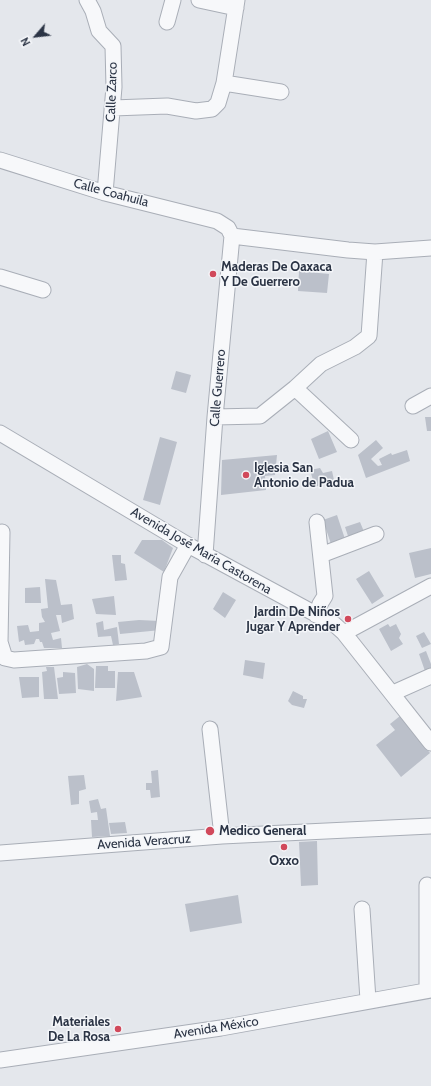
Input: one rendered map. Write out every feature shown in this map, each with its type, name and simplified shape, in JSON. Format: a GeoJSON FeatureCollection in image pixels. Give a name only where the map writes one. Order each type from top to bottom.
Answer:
{"type":"FeatureCollection","features":[{"type":"Feature","properties":{"kind":"street","name":"Calle Zarco"},"geometry":{"type":"LineString","coordinates":[[87,0],[93,11],[99,32],[113,46],[113,108],[105,193]]}},
{"type":"Feature","properties":{"kind":"street"},"geometry":{"type":"LineString","coordinates":[[167,22],[173,0]]}},
{"type":"Feature","properties":{"kind":"street"},"geometry":{"type":"LineString","coordinates":[[113,108],[167,106],[204,111],[212,109],[218,103],[224,84],[236,4],[199,0]]}},
{"type":"Feature","properties":{"kind":"street"},"geometry":{"type":"LineString","coordinates":[[224,84],[281,92]]}},
{"type":"Feature","properties":{"kind":"street","name":"Calle Coahuila"},"geometry":{"type":"LineString","coordinates":[[0,160],[105,193],[198,215],[223,224],[228,228],[232,236]]}},
{"type":"Feature","properties":{"kind":"street"},"geometry":{"type":"LineString","coordinates":[[232,236],[375,252],[431,248]]}},
{"type":"Feature","properties":{"kind":"street","name":"Calle Guerrero"},"geometry":{"type":"LineString","coordinates":[[206,555],[215,417],[232,236]]}},
{"type":"Feature","properties":{"kind":"street"},"geometry":{"type":"LineString","coordinates":[[215,417],[260,416],[295,388],[320,364],[355,347],[370,336],[375,252]]}},
{"type":"Feature","properties":{"kind":"street"},"geometry":{"type":"LineString","coordinates":[[0,277],[43,290]]}},
{"type":"Feature","properties":{"kind":"street"},"geometry":{"type":"LineString","coordinates":[[295,388],[351,440]]}},
{"type":"Feature","properties":{"kind":"street"},"geometry":{"type":"LineString","coordinates":[[413,406],[431,396]]}},
{"type":"Feature","properties":{"kind":"street","name":"Avenida José María Castorena"},"geometry":{"type":"LineString","coordinates":[[0,433],[188,545],[334,624],[344,633],[393,693],[431,743]]}},
{"type":"Feature","properties":{"kind":"street"},"geometry":{"type":"LineString","coordinates":[[316,615],[325,596],[317,522]]}},
{"type":"Feature","properties":{"kind":"street"},"geometry":{"type":"LineString","coordinates":[[2,532],[0,642],[4,658],[14,660],[146,652],[160,647],[170,577],[188,545]]}},
{"type":"Feature","properties":{"kind":"street"},"geometry":{"type":"LineString","coordinates":[[321,555],[376,534]]}},
{"type":"Feature","properties":{"kind":"street"},"geometry":{"type":"LineString","coordinates":[[344,633],[431,586]]}},
{"type":"Feature","properties":{"kind":"street"},"geometry":{"type":"LineString","coordinates":[[393,693],[431,676]]}},
{"type":"Feature","properties":{"kind":"street"},"geometry":{"type":"LineString","coordinates":[[210,729],[222,836]]}},
{"type":"Feature","properties":{"kind":"street","name":"Avenida Veracruz"},"geometry":{"type":"LineString","coordinates":[[0,853],[222,836],[431,826]]}},
{"type":"Feature","properties":{"kind":"street"},"geometry":{"type":"LineString","coordinates":[[427,884],[429,990]]}},
{"type":"Feature","properties":{"kind":"street"},"geometry":{"type":"LineString","coordinates":[[362,909],[368,1000]]}},
{"type":"Feature","properties":{"kind":"street","name":"Avenida México"},"geometry":{"type":"LineString","coordinates":[[0,1060],[221,1028],[429,990]]}},
{"type":"Feature","properties":{"kind":"building"},"geometry":{"type":"Polygon","coordinates":[[[299,271],[329,274],[327,293],[298,291],[299,271]]]}},
{"type":"Feature","properties":{"kind":"building"},"geometry":{"type":"Polygon","coordinates":[[[176,371],[191,375],[186,393],[171,389],[176,371]]]}},
{"type":"Feature","properties":{"kind":"building"},"geometry":{"type":"Polygon","coordinates":[[[425,417],[431,417],[431,431],[427,431],[425,417]]]}},
{"type":"Feature","properties":{"kind":"building"},"geometry":{"type":"Polygon","coordinates":[[[328,431],[337,452],[319,459],[311,439],[328,431]]]}},
{"type":"Feature","properties":{"kind":"building"},"geometry":{"type":"Polygon","coordinates":[[[160,437],[177,442],[160,505],[143,500],[160,437]]]}},
{"type":"Feature","properties":{"kind":"building"},"geometry":{"type":"Polygon","coordinates":[[[376,440],[383,448],[371,459],[378,466],[382,465],[379,459],[391,453],[392,455],[407,450],[410,461],[366,478],[358,455],[376,440]]]}},
{"type":"Feature","properties":{"kind":"building","name":"Iglesia San Antonio de Padua"},"geometry":{"type":"Polygon","coordinates":[[[277,455],[275,475],[265,476],[266,490],[221,495],[222,460],[277,455]]]}},
{"type":"Feature","properties":{"kind":"building"},"geometry":{"type":"Polygon","coordinates":[[[320,468],[323,473],[332,471],[334,480],[315,487],[310,470],[320,468]]]}},
{"type":"Feature","properties":{"kind":"building"},"geometry":{"type":"Polygon","coordinates":[[[337,515],[345,539],[331,544],[323,520],[337,515]]]}},
{"type":"Feature","properties":{"kind":"building"},"geometry":{"type":"Polygon","coordinates":[[[360,522],[365,534],[349,539],[345,527],[360,522]]]}},
{"type":"Feature","properties":{"kind":"building"},"geometry":{"type":"Polygon","coordinates":[[[142,540],[162,540],[173,548],[164,572],[134,553],[142,540]]]}},
{"type":"Feature","properties":{"kind":"building"},"geometry":{"type":"Polygon","coordinates":[[[431,548],[431,574],[415,578],[409,553],[431,548]]]}},
{"type":"Feature","properties":{"kind":"building"},"geometry":{"type":"Polygon","coordinates":[[[112,555],[121,555],[121,563],[125,564],[127,580],[115,581],[112,555]]]}},
{"type":"Feature","properties":{"kind":"building"},"geometry":{"type":"Polygon","coordinates":[[[369,571],[384,596],[372,604],[356,579],[369,571]]]}},
{"type":"Feature","properties":{"kind":"building"},"geometry":{"type":"Polygon","coordinates":[[[45,579],[56,580],[61,605],[72,604],[74,619],[62,623],[61,615],[56,615],[60,631],[51,633],[53,640],[61,638],[62,648],[44,648],[39,639],[36,639],[34,644],[25,645],[24,640],[19,642],[17,626],[28,625],[30,632],[39,631],[39,623],[45,622],[42,617],[41,609],[48,608],[45,579]]]}},
{"type":"Feature","properties":{"kind":"building"},"geometry":{"type":"Polygon","coordinates":[[[40,587],[41,603],[25,603],[25,588],[40,587]]]}},
{"type":"Feature","properties":{"kind":"building"},"geometry":{"type":"Polygon","coordinates":[[[223,592],[236,600],[225,618],[213,609],[223,592]]]}},
{"type":"Feature","properties":{"kind":"building"},"geometry":{"type":"Polygon","coordinates":[[[114,596],[116,615],[96,614],[92,599],[114,596]]]}},
{"type":"Feature","properties":{"kind":"building"},"geometry":{"type":"Polygon","coordinates":[[[139,620],[160,621],[161,630],[120,634],[118,622],[139,620]]]}},
{"type":"Feature","properties":{"kind":"building"},"geometry":{"type":"Polygon","coordinates":[[[103,621],[104,630],[117,627],[119,644],[113,645],[111,636],[98,637],[96,623],[103,621]]]}},
{"type":"Feature","properties":{"kind":"building"},"geometry":{"type":"Polygon","coordinates":[[[388,624],[390,627],[396,624],[401,634],[399,638],[403,644],[391,651],[379,629],[388,624]]]}},
{"type":"Feature","properties":{"kind":"building"},"geometry":{"type":"Polygon","coordinates":[[[424,632],[431,644],[422,648],[416,636],[424,632]]]}},
{"type":"Feature","properties":{"kind":"building"},"geometry":{"type":"Polygon","coordinates":[[[426,651],[431,664],[431,673],[425,671],[419,654],[426,651]]]}},
{"type":"Feature","properties":{"kind":"building"},"geometry":{"type":"Polygon","coordinates":[[[245,660],[265,663],[263,679],[243,675],[245,660]]]}},
{"type":"Feature","properties":{"kind":"building"},"geometry":{"type":"Polygon","coordinates":[[[87,664],[94,669],[94,691],[78,689],[77,667],[87,664]]]}},
{"type":"Feature","properties":{"kind":"building"},"geometry":{"type":"Polygon","coordinates":[[[96,666],[108,666],[108,671],[115,671],[115,688],[95,688],[96,666]]]}},
{"type":"Feature","properties":{"kind":"building"},"geometry":{"type":"Polygon","coordinates":[[[46,667],[54,667],[58,699],[44,699],[42,672],[47,671],[46,667]]]}},
{"type":"Feature","properties":{"kind":"building"},"geometry":{"type":"Polygon","coordinates":[[[63,672],[75,673],[76,693],[59,694],[57,678],[63,677],[63,672]]]}},
{"type":"Feature","properties":{"kind":"building"},"geometry":{"type":"Polygon","coordinates":[[[118,672],[134,672],[142,697],[116,701],[118,672]]]}},
{"type":"Feature","properties":{"kind":"building"},"geometry":{"type":"Polygon","coordinates":[[[19,677],[39,677],[39,697],[22,698],[19,677]]]}},
{"type":"Feature","properties":{"kind":"building"},"geometry":{"type":"Polygon","coordinates":[[[293,691],[303,696],[303,699],[307,699],[304,708],[292,705],[288,701],[293,691]]]}},
{"type":"Feature","properties":{"kind":"building"},"geometry":{"type":"Polygon","coordinates":[[[400,716],[430,753],[401,777],[376,745],[395,730],[390,724],[400,716]]]}},
{"type":"Feature","properties":{"kind":"building"},"geometry":{"type":"Polygon","coordinates":[[[158,770],[160,797],[151,798],[150,790],[146,790],[146,783],[152,783],[151,771],[158,770]]]}},
{"type":"Feature","properties":{"kind":"building"},"geometry":{"type":"Polygon","coordinates":[[[84,775],[86,789],[79,791],[79,804],[71,805],[68,776],[84,775]]]}},
{"type":"Feature","properties":{"kind":"building"},"geometry":{"type":"Polygon","coordinates":[[[98,799],[101,809],[106,808],[110,836],[92,837],[91,820],[98,820],[97,812],[91,813],[89,801],[98,799]]]}},
{"type":"Feature","properties":{"kind":"building"},"geometry":{"type":"Polygon","coordinates":[[[125,822],[127,833],[111,834],[109,823],[125,822]]]}},
{"type":"Feature","properties":{"kind":"building"},"geometry":{"type":"Polygon","coordinates":[[[317,841],[318,885],[301,886],[299,842],[317,841]]]}},
{"type":"Feature","properties":{"kind":"building"},"geometry":{"type":"Polygon","coordinates":[[[238,895],[242,923],[190,932],[185,904],[238,895]]]}},
{"type":"Feature","properties":{"kind":"place","name":"Maderas De Oaxaca Y De Guerrero"},"geometry":{"type":"Point","coordinates":[213,274]}},
{"type":"Feature","properties":{"kind":"place","name":"Iglesia San Antonio de Padua"},"geometry":{"type":"Point","coordinates":[246,475]}},
{"type":"Feature","properties":{"kind":"place","name":"Jardin De Niños Jugar Y Aprender"},"geometry":{"type":"Point","coordinates":[348,619]}},
{"type":"Feature","properties":{"kind":"place","name":"Medico General"},"geometry":{"type":"Point","coordinates":[210,831]}},
{"type":"Feature","properties":{"kind":"place","name":"Oxxo"},"geometry":{"type":"Point","coordinates":[284,847]}},
{"type":"Feature","properties":{"kind":"place","name":"Materiales De La Rosa"},"geometry":{"type":"Point","coordinates":[118,1029]}}]}
